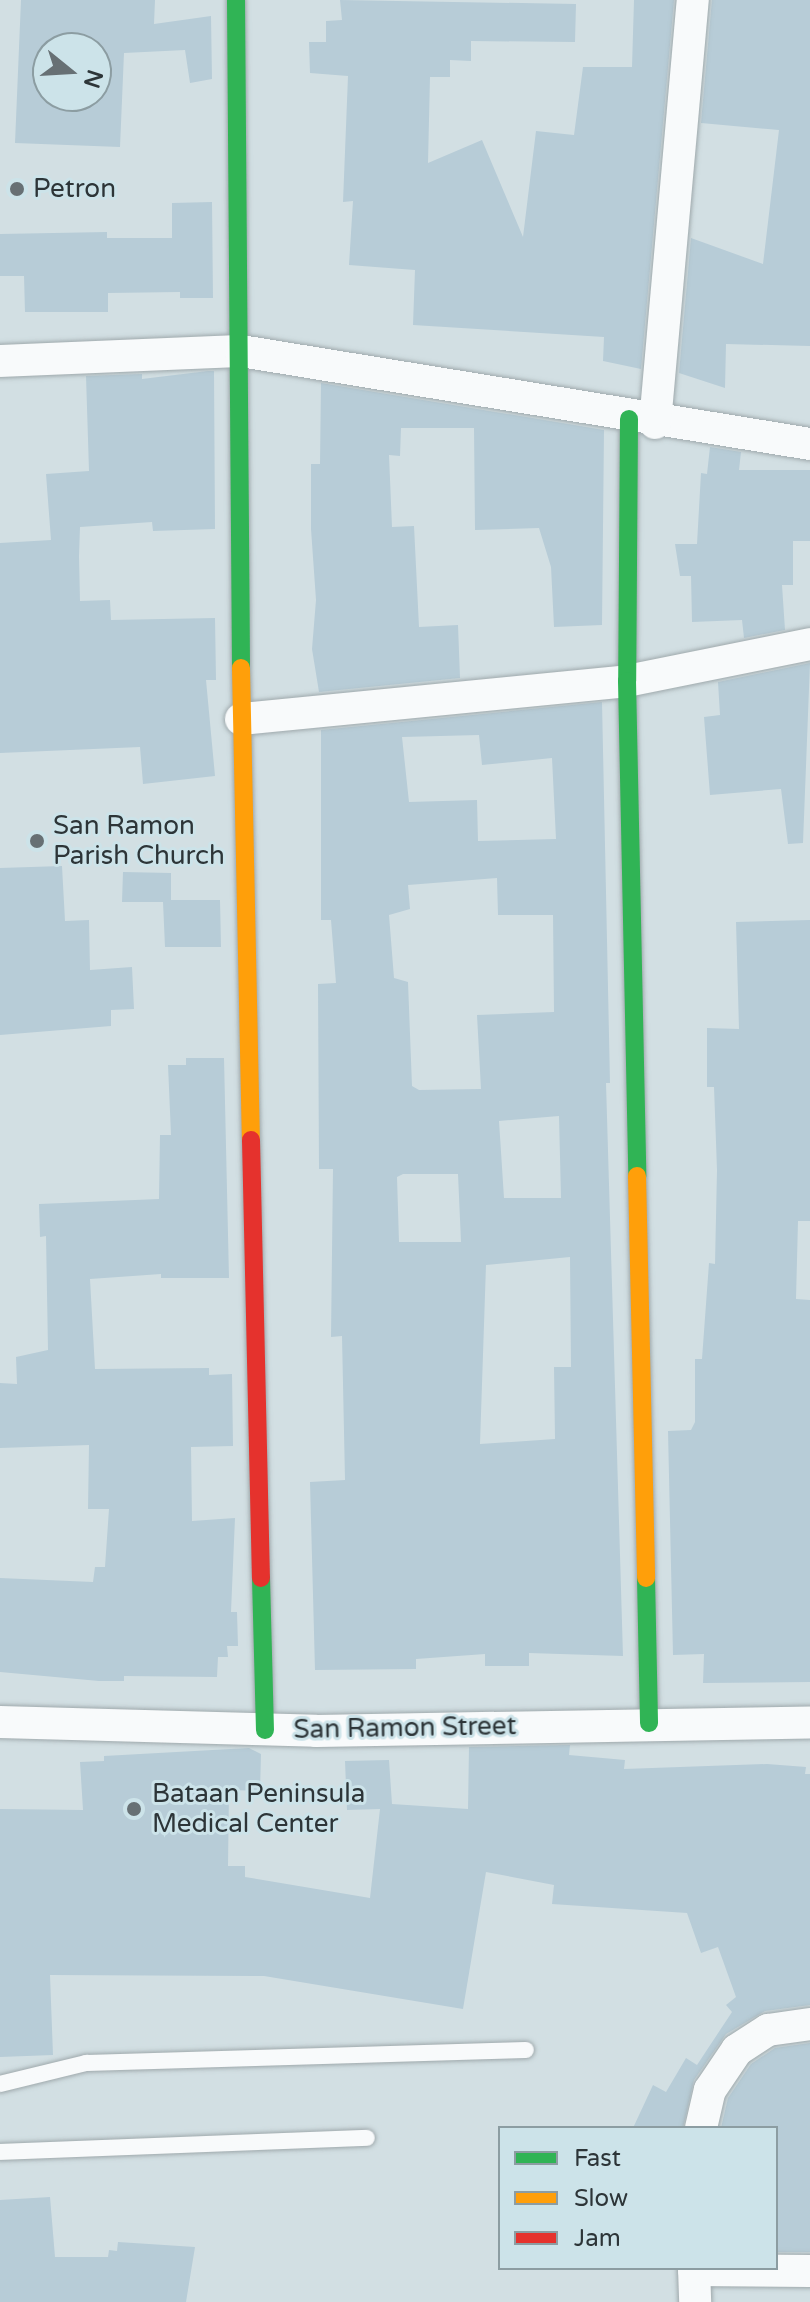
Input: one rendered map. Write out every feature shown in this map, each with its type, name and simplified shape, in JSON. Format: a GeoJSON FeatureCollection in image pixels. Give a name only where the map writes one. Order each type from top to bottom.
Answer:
{"type":"FeatureCollection","features":[{"type":"Feature","properties":{"kind":"street"},"geometry":{"type":"LineString","coordinates":[[236,0],[241,351],[241,719],[265,1730]]}},
{"type":"Feature","properties":{"kind":"street"},"geometry":{"type":"LineString","coordinates":[[649,1723],[627,681],[642,421],[693,0]]}},
{"type":"Feature","properties":{"kind":"street"},"geometry":{"type":"LineString","coordinates":[[0,361],[241,351],[642,421],[810,444]]}},
{"type":"Feature","properties":{"kind":"street"},"geometry":{"type":"LineString","coordinates":[[241,719],[627,681],[810,644]]}},
{"type":"Feature","properties":{"kind":"street","name":"San Ramon Street"},"geometry":{"type":"LineString","coordinates":[[0,1722],[265,1730],[810,1722]]}},
{"type":"Feature","properties":{"kind":"street"},"geometry":{"type":"LineString","coordinates":[[701,2126],[710,2090],[737,2050],[768,2030],[810,2024]]}},
{"type":"Feature","properties":{"kind":"street"},"geometry":{"type":"LineString","coordinates":[[694,2280],[810,2271]]}},
{"type":"Feature","properties":{"kind":"lane"},"geometry":{"type":"LineString","coordinates":[[0,2084],[86,2063],[526,2050]]}},
{"type":"Feature","properties":{"kind":"lane"},"geometry":{"type":"LineString","coordinates":[[0,2152],[367,2138]]}},
{"type":"Feature","properties":{"kind":"building"},"geometry":{"type":"Polygon","coordinates":[[[21,0],[155,0],[154,24],[211,16],[212,79],[190,83],[185,50],[124,53],[120,147],[15,143],[21,0]]]}},
{"type":"Feature","properties":{"kind":"building"},"geometry":{"type":"Polygon","coordinates":[[[340,0],[576,4],[575,42],[471,41],[471,61],[450,60],[450,77],[430,77],[428,163],[482,140],[523,237],[536,131],[574,135],[583,67],[632,67],[634,0],[674,0],[641,369],[603,361],[604,337],[413,325],[415,270],[349,265],[353,201],[343,202],[348,76],[310,73],[309,42],[326,42],[326,21],[342,20],[340,0]]]}},
{"type":"Feature","properties":{"kind":"building"},"geometry":{"type":"Polygon","coordinates":[[[712,0],[810,0],[810,346],[726,344],[725,388],[679,373],[691,238],[763,264],[779,130],[701,123],[712,0]]]}},
{"type":"Feature","properties":{"kind":"building"},"geometry":{"type":"Polygon","coordinates":[[[212,202],[213,298],[180,298],[180,292],[108,293],[108,312],[25,312],[24,276],[0,276],[0,234],[107,232],[107,238],[172,238],[172,203],[212,202]]]}},
{"type":"Feature","properties":{"kind":"building"},"geometry":{"type":"Polygon","coordinates":[[[214,371],[215,529],[153,531],[152,522],[80,527],[79,556],[80,601],[110,600],[111,620],[215,618],[216,680],[206,680],[215,776],[143,784],[140,747],[0,753],[0,543],[51,540],[46,474],[89,471],[86,376],[142,374],[142,379],[214,371]]]}},
{"type":"Feature","properties":{"kind":"building"},"geometry":{"type":"Polygon","coordinates":[[[321,383],[604,430],[602,625],[554,627],[551,567],[539,528],[475,530],[474,428],[401,428],[400,456],[389,455],[392,527],[414,526],[419,627],[458,625],[460,678],[319,692],[312,649],[316,600],[311,464],[320,464],[321,383]]]}},
{"type":"Feature","properties":{"kind":"building"},"geometry":{"type":"Polygon","coordinates":[[[710,447],[741,452],[739,470],[810,470],[810,541],[793,541],[793,585],[782,585],[785,630],[744,638],[742,620],[692,622],[691,576],[680,576],[675,544],[697,544],[701,473],[707,474],[710,447]]]}},
{"type":"Feature","properties":{"kind":"building"},"geometry":{"type":"Polygon","coordinates":[[[810,663],[803,843],[788,844],[781,789],[710,795],[704,717],[720,715],[718,682],[810,663]]]}},
{"type":"Feature","properties":{"kind":"building"},"geometry":{"type":"Polygon","coordinates":[[[602,702],[610,1083],[606,1083],[623,1656],[529,1653],[529,1666],[485,1666],[485,1654],[416,1659],[416,1669],[315,1670],[310,1482],[345,1480],[342,1336],[331,1337],[333,1169],[319,1169],[318,984],[336,983],[331,920],[321,920],[321,730],[602,702]],[[479,735],[402,737],[409,802],[477,800],[478,841],[556,839],[552,758],[482,765],[479,735]],[[497,878],[408,885],[410,909],[389,915],[394,978],[408,982],[412,1086],[419,1090],[481,1089],[477,1015],[554,1012],[553,915],[498,915],[497,878]],[[559,1116],[499,1121],[504,1198],[561,1198],[559,1116]],[[403,1174],[397,1177],[399,1242],[461,1242],[458,1174],[403,1174]],[[570,1257],[486,1265],[480,1444],[555,1439],[554,1367],[571,1367],[570,1257]]]}},
{"type":"Feature","properties":{"kind":"building"},"geometry":{"type":"Polygon","coordinates":[[[62,866],[65,921],[89,920],[90,970],[132,967],[134,1009],[111,1010],[111,1026],[0,1035],[0,868],[62,866]]]}},
{"type":"Feature","properties":{"kind":"building"},"geometry":{"type":"Polygon","coordinates":[[[123,872],[171,873],[171,900],[220,900],[221,947],[165,947],[163,902],[122,902],[123,872]]]}},
{"type":"Feature","properties":{"kind":"building"},"geometry":{"type":"Polygon","coordinates":[[[810,920],[810,1221],[798,1221],[796,1299],[810,1300],[810,1682],[703,1683],[704,1654],[673,1655],[668,1431],[691,1430],[695,1422],[695,1359],[702,1359],[709,1263],[715,1264],[717,1170],[714,1087],[707,1087],[707,1028],[739,1029],[736,922],[810,920]]]}},
{"type":"Feature","properties":{"kind":"building"},"geometry":{"type":"Polygon","coordinates":[[[186,1058],[224,1058],[229,1278],[161,1278],[161,1274],[90,1279],[95,1369],[209,1368],[209,1375],[232,1374],[233,1446],[191,1447],[192,1521],[235,1518],[231,1612],[237,1612],[238,1646],[227,1646],[228,1657],[218,1657],[217,1677],[124,1676],[124,1681],[99,1681],[0,1672],[0,1578],[93,1582],[95,1567],[105,1567],[109,1509],[88,1509],[89,1445],[0,1448],[0,1383],[17,1384],[16,1357],[48,1350],[46,1236],[40,1237],[39,1204],[159,1199],[160,1135],[171,1135],[168,1065],[186,1065],[186,1058]]]}},
{"type":"Feature","properties":{"kind":"building"},"geometry":{"type":"Polygon","coordinates":[[[570,1745],[569,1755],[625,1760],[624,1769],[767,1764],[806,1767],[805,1774],[810,1774],[810,2005],[765,2011],[726,2034],[694,2080],[683,2126],[634,2126],[653,2085],[666,2092],[686,2058],[697,2065],[732,2012],[726,2005],[736,1997],[718,1947],[701,1953],[687,1913],[552,1904],[554,1885],[486,1872],[463,2009],[264,1976],[50,1975],[53,2055],[0,2057],[0,1809],[83,1810],[80,1762],[104,1761],[104,1756],[249,1748],[261,1754],[260,1791],[229,1790],[228,1866],[245,1866],[245,1877],[370,1898],[380,1809],[347,1810],[345,1761],[389,1760],[392,1804],[468,1809],[469,1747],[570,1745]]]}},
{"type":"Feature","properties":{"kind":"building"},"geometry":{"type":"Polygon","coordinates":[[[810,2043],[810,2252],[778,2252],[778,2126],[721,2126],[728,2098],[751,2064],[775,2048],[810,2043]]]}},
{"type":"Feature","properties":{"kind":"building"},"geometry":{"type":"Polygon","coordinates":[[[50,2197],[55,2257],[108,2257],[109,2250],[117,2251],[118,2242],[195,2247],[186,2302],[0,2302],[0,2200],[50,2197]]]}},
{"type":"Feature","properties":{"kind":"traffic: fast"},"geometry":{"type":"LineString","coordinates":[[236,0],[241,668]]}},
{"type":"Feature","properties":{"kind":"traffic: fast"},"geometry":{"type":"LineString","coordinates":[[629,419],[627,681],[637,1176]]}},
{"type":"Feature","properties":{"kind":"traffic: fast"},"geometry":{"type":"LineString","coordinates":[[261,1578],[265,1730]]}},
{"type":"Feature","properties":{"kind":"traffic: fast"},"geometry":{"type":"LineString","coordinates":[[646,1578],[649,1723]]}},
{"type":"Feature","properties":{"kind":"traffic: slow"},"geometry":{"type":"LineString","coordinates":[[241,668],[251,1140]]}},
{"type":"Feature","properties":{"kind":"traffic: slow"},"geometry":{"type":"LineString","coordinates":[[637,1176],[646,1578]]}},
{"type":"Feature","properties":{"kind":"traffic: jam"},"geometry":{"type":"LineString","coordinates":[[251,1140],[261,1578]]}},
{"type":"Feature","properties":{"kind":"place","name":"Petron"},"geometry":{"type":"Point","coordinates":[17,189]}},
{"type":"Feature","properties":{"kind":"place","name":"San Ramon Parish Church"},"geometry":{"type":"Point","coordinates":[37,841]}},
{"type":"Feature","properties":{"kind":"place","name":"Bataan Peninsula Medical Center"},"geometry":{"type":"Point","coordinates":[134,1809]}}]}
